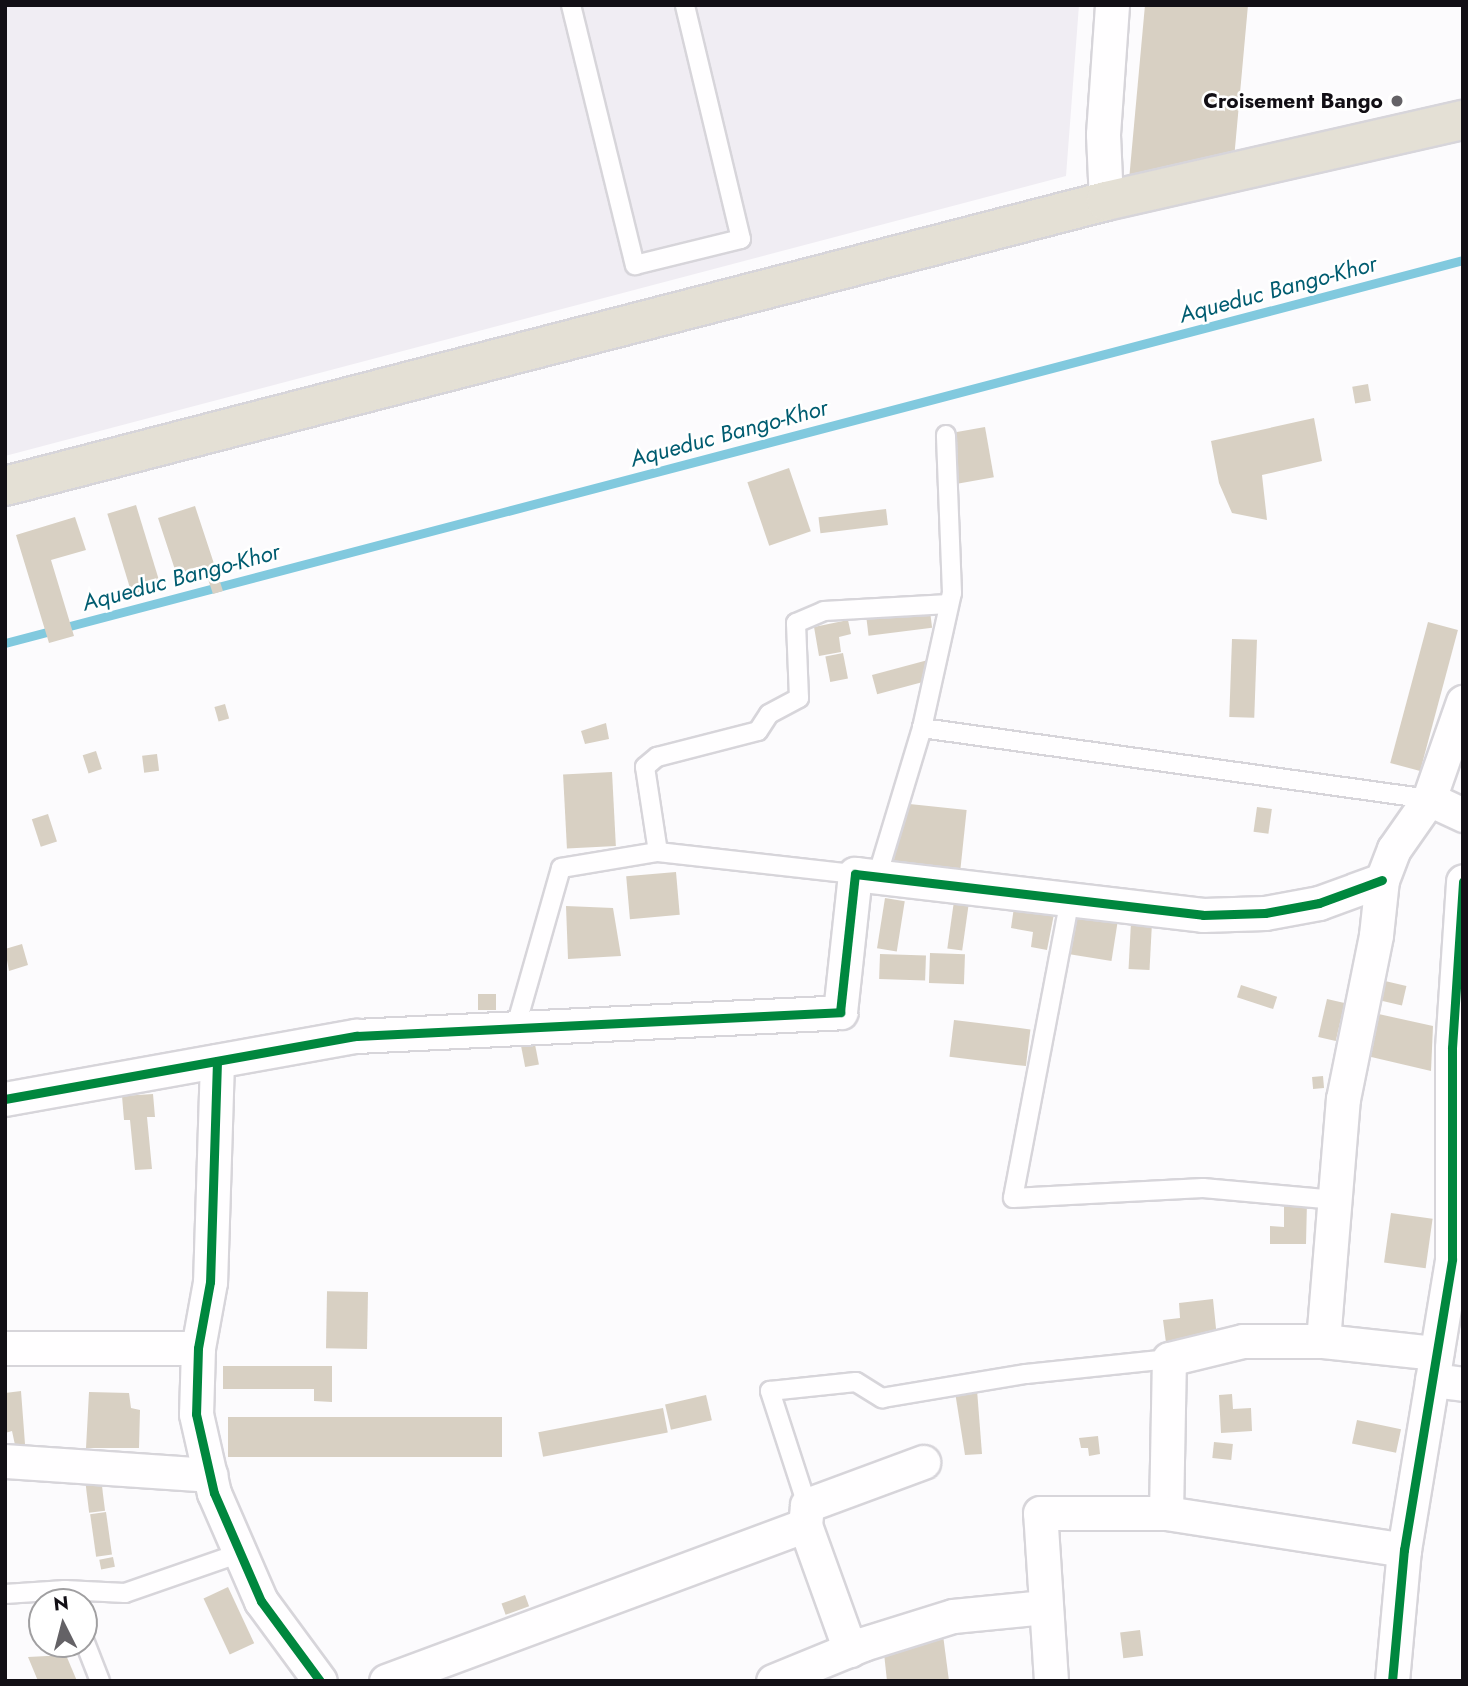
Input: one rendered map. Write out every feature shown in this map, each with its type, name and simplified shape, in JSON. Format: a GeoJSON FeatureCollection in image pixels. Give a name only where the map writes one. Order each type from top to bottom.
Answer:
{"type":"FeatureCollection","features":[{"type":"Feature","properties":{"kind":"highway"},"geometry":{"type":"LineString","coordinates":[[5,486],[1106,201],[1463,120]]}},
{"type":"Feature","properties":{"kind":"street"},"geometry":{"type":"LineString","coordinates":[[1106,201],[1103,134],[1112,5]]}},
{"type":"Feature","properties":{"kind":"street"},"geometry":{"type":"LineString","coordinates":[[1323,1341],[1343,1099],[1376,935],[1382,880],[1394,849],[1429,799],[1460,717]]}},
{"type":"Feature","properties":{"kind":"street"},"geometry":{"type":"LineString","coordinates":[[1429,799],[1463,813]]}},
{"type":"Feature","properties":{"kind":"street"},"geometry":{"type":"LineString","coordinates":[[5,1099],[356,1036],[840,1012],[866,876],[1203,915],[1265,913],[1319,903],[1382,880]]}},
{"type":"Feature","properties":{"kind":"street"},"geometry":{"type":"LineString","coordinates":[[1392,1681],[1404,1550],[1444,1372],[1457,1258],[1458,1023],[1463,881]]}},
{"type":"Feature","properties":{"kind":"street"},"geometry":{"type":"LineString","coordinates":[[217,1061],[210,1282],[198,1348],[196,1414],[211,1475],[261,1601],[320,1681]]}},
{"type":"Feature","properties":{"kind":"street"},"geometry":{"type":"LineString","coordinates":[[1166,1513],[1169,1359],[1243,1341],[1323,1341],[1444,1372]]}},
{"type":"Feature","properties":{"kind":"street"},"geometry":{"type":"LineString","coordinates":[[5,1348],[198,1348]]}},
{"type":"Feature","properties":{"kind":"street"},"geometry":{"type":"LineString","coordinates":[[5,1461],[211,1475]]}},
{"type":"Feature","properties":{"kind":"street"},"geometry":{"type":"LineString","coordinates":[[386,1681],[806,1515],[923,1462]]}},
{"type":"Feature","properties":{"kind":"street"},"geometry":{"type":"LineString","coordinates":[[1051,1681],[1040,1513],[1166,1513],[1404,1550]]}},
{"type":"Feature","properties":{"kind":"street"},"geometry":{"type":"LineString","coordinates":[[806,1515],[850,1650]]}},
{"type":"Feature","properties":{"kind":"street"},"geometry":{"type":"LineString","coordinates":[[775,1680],[850,1650],[953,1616],[1045,1608]]}},
{"type":"Feature","properties":{"kind":"lane"},"geometry":{"type":"LineString","coordinates":[[571,5],[635,265],[741,239],[685,5]]}},
{"type":"Feature","properties":{"kind":"lane"},"geometry":{"type":"LineString","coordinates":[[516,1026],[561,868],[658,852],[866,876],[922,728],[949,604],[946,435]]}},
{"type":"Feature","properties":{"kind":"lane"},"geometry":{"type":"LineString","coordinates":[[658,852],[645,767],[657,757],[758,731],[769,713],[799,698],[796,623],[824,611],[949,604]]}},
{"type":"Feature","properties":{"kind":"lane"},"geometry":{"type":"LineString","coordinates":[[922,728],[1429,799]]}},
{"type":"Feature","properties":{"kind":"lane"},"geometry":{"type":"LineString","coordinates":[[1069,899],[1013,1198],[1203,1188],[1335,1200]]}},
{"type":"Feature","properties":{"kind":"lane"},"geometry":{"type":"LineString","coordinates":[[806,1515],[770,1391],[856,1382],[882,1398],[1026,1374],[1169,1359]]}},
{"type":"Feature","properties":{"kind":"lane"},"geometry":{"type":"LineString","coordinates":[[98,1594],[125,1593],[240,1553]]}},
{"type":"Feature","properties":{"kind":"lane"},"geometry":{"type":"LineString","coordinates":[[5,1594],[28,1595]]}},
{"type":"Feature","properties":{"kind":"lane"},"geometry":{"type":"LineString","coordinates":[[91,1658],[100,1681]]}},
{"type":"Feature","properties":{"kind":"shaded area"},"geometry":{"type":"Polygon","coordinates":[[[5,5],[1079,5],[1066,176],[5,456],[5,5]]]}},
{"type":"Feature","properties":{"kind":"building"},"geometry":{"type":"Polygon","coordinates":[[[1145,5],[1248,5],[1234,159],[1129,180],[1145,5]]]}},
{"type":"Feature","properties":{"kind":"building"},"geometry":{"type":"Polygon","coordinates":[[[1368,384],[1371,401],[1355,404],[1352,387],[1368,384]]]}},
{"type":"Feature","properties":{"kind":"building"},"geometry":{"type":"Polygon","coordinates":[[[1314,418],[1322,461],[1262,475],[1267,520],[1232,513],[1219,483],[1211,441],[1314,418]]]}},
{"type":"Feature","properties":{"kind":"building"},"geometry":{"type":"Polygon","coordinates":[[[985,427],[994,477],[954,484],[946,434],[985,427]]]}},
{"type":"Feature","properties":{"kind":"building"},"geometry":{"type":"Polygon","coordinates":[[[789,468],[811,531],[769,546],[747,482],[789,468]]]}},
{"type":"Feature","properties":{"kind":"building"},"geometry":{"type":"Polygon","coordinates":[[[136,505],[161,587],[132,596],[107,514],[136,505]]]}},
{"type":"Feature","properties":{"kind":"building"},"geometry":{"type":"Polygon","coordinates":[[[195,506],[223,591],[213,594],[207,576],[180,585],[158,518],[195,506]]]}},
{"type":"Feature","properties":{"kind":"building"},"geometry":{"type":"Polygon","coordinates":[[[886,509],[888,525],[820,533],[819,517],[886,509]]]}},
{"type":"Feature","properties":{"kind":"building"},"geometry":{"type":"Polygon","coordinates":[[[75,517],[86,550],[51,560],[74,636],[49,643],[16,535],[75,517]]]}},
{"type":"Feature","properties":{"kind":"building"},"geometry":{"type":"Polygon","coordinates":[[[930,611],[932,628],[869,636],[866,619],[930,611]]]}},
{"type":"Feature","properties":{"kind":"building"},"geometry":{"type":"Polygon","coordinates":[[[848,620],[851,634],[839,637],[841,652],[819,656],[814,627],[848,620]]]}},
{"type":"Feature","properties":{"kind":"building"},"geometry":{"type":"Polygon","coordinates":[[[1428,622],[1458,630],[1420,771],[1390,763],[1428,622]]]}},
{"type":"Feature","properties":{"kind":"building"},"geometry":{"type":"Polygon","coordinates":[[[1232,639],[1257,640],[1254,718],[1229,717],[1232,639]]]}},
{"type":"Feature","properties":{"kind":"building"},"geometry":{"type":"Polygon","coordinates":[[[843,653],[848,679],[830,682],[825,656],[843,653]]]}},
{"type":"Feature","properties":{"kind":"building"},"geometry":{"type":"Polygon","coordinates":[[[928,660],[933,679],[877,694],[872,675],[928,660]]]}},
{"type":"Feature","properties":{"kind":"building"},"geometry":{"type":"Polygon","coordinates":[[[225,704],[229,718],[219,721],[214,707],[225,704]]]}},
{"type":"Feature","properties":{"kind":"building"},"geometry":{"type":"Polygon","coordinates":[[[606,723],[609,739],[585,744],[581,731],[606,723]]]}},
{"type":"Feature","properties":{"kind":"building"},"geometry":{"type":"Polygon","coordinates":[[[96,751],[102,769],[89,773],[83,755],[96,751]]]}},
{"type":"Feature","properties":{"kind":"building"},"geometry":{"type":"Polygon","coordinates":[[[157,754],[159,771],[144,773],[142,756],[157,754]]]}},
{"type":"Feature","properties":{"kind":"building"},"geometry":{"type":"Polygon","coordinates":[[[612,772],[616,846],[567,848],[563,775],[612,772]]]}},
{"type":"Feature","properties":{"kind":"building"},"geometry":{"type":"Polygon","coordinates":[[[900,803],[967,810],[960,878],[893,871],[900,803]]]}},
{"type":"Feature","properties":{"kind":"building"},"geometry":{"type":"Polygon","coordinates":[[[1257,807],[1272,809],[1268,834],[1254,832],[1257,807]]]}},
{"type":"Feature","properties":{"kind":"building"},"geometry":{"type":"Polygon","coordinates":[[[48,814],[57,842],[41,847],[32,819],[48,814]]]}},
{"type":"Feature","properties":{"kind":"building"},"geometry":{"type":"Polygon","coordinates":[[[676,872],[680,915],[630,919],[626,876],[676,872]]]}},
{"type":"Feature","properties":{"kind":"building"},"geometry":{"type":"Polygon","coordinates":[[[885,898],[905,901],[897,952],[877,948],[885,898]]]}},
{"type":"Feature","properties":{"kind":"building"},"geometry":{"type":"Polygon","coordinates":[[[954,901],[969,903],[962,951],[947,949],[954,901]]]}},
{"type":"Feature","properties":{"kind":"building"},"geometry":{"type":"Polygon","coordinates":[[[566,906],[613,908],[621,956],[568,959],[566,906]]]}},
{"type":"Feature","properties":{"kind":"building"},"geometry":{"type":"Polygon","coordinates":[[[1014,907],[1054,914],[1047,950],[1031,947],[1033,932],[1011,928],[1014,907]]]}},
{"type":"Feature","properties":{"kind":"building"},"geometry":{"type":"Polygon","coordinates":[[[1071,916],[1117,923],[1111,961],[1065,954],[1071,916]]]}},
{"type":"Feature","properties":{"kind":"building"},"geometry":{"type":"Polygon","coordinates":[[[1131,922],[1152,923],[1150,970],[1129,969],[1131,922]]]}},
{"type":"Feature","properties":{"kind":"building"},"geometry":{"type":"Polygon","coordinates":[[[22,944],[28,965],[9,971],[5,949],[22,944]]]}},
{"type":"Feature","properties":{"kind":"building"},"geometry":{"type":"Polygon","coordinates":[[[930,953],[965,954],[964,984],[929,983],[930,953]]]}},
{"type":"Feature","properties":{"kind":"building"},"geometry":{"type":"Polygon","coordinates":[[[880,954],[926,956],[925,981],[879,979],[880,954]]]}},
{"type":"Feature","properties":{"kind":"building"},"geometry":{"type":"Polygon","coordinates":[[[1385,981],[1406,986],[1402,1005],[1381,1000],[1385,981]]]}},
{"type":"Feature","properties":{"kind":"building"},"geometry":{"type":"Polygon","coordinates":[[[1241,985],[1277,997],[1273,1009],[1237,997],[1241,985]]]}},
{"type":"Feature","properties":{"kind":"building"},"geometry":{"type":"Polygon","coordinates":[[[478,994],[496,994],[496,1010],[478,1010],[478,994]]]}},
{"type":"Feature","properties":{"kind":"building"},"geometry":{"type":"Polygon","coordinates":[[[1327,999],[1345,1003],[1336,1041],[1318,1037],[1327,999]]]}},
{"type":"Feature","properties":{"kind":"building"},"geometry":{"type":"Polygon","coordinates":[[[1374,1013],[1433,1026],[1431,1071],[1367,1056],[1374,1013]]]}},
{"type":"Feature","properties":{"kind":"building"},"geometry":{"type":"Polygon","coordinates":[[[954,1020],[1030,1029],[1026,1066],[949,1057],[954,1020]]]}},
{"type":"Feature","properties":{"kind":"building"},"geometry":{"type":"Polygon","coordinates":[[[533,1034],[539,1064],[525,1067],[519,1037],[533,1034]]]}},
{"type":"Feature","properties":{"kind":"building"},"geometry":{"type":"Polygon","coordinates":[[[1323,1076],[1324,1088],[1313,1089],[1312,1077],[1323,1076]]]}},
{"type":"Feature","properties":{"kind":"building"},"geometry":{"type":"Polygon","coordinates":[[[153,1094],[155,1117],[147,1117],[152,1169],[135,1170],[130,1120],[124,1120],[122,1096],[153,1094]]]}},
{"type":"Feature","properties":{"kind":"building"},"geometry":{"type":"Polygon","coordinates":[[[1284,1202],[1307,1202],[1306,1244],[1270,1244],[1270,1226],[1284,1227],[1284,1202]]]}},
{"type":"Feature","properties":{"kind":"building"},"geometry":{"type":"Polygon","coordinates":[[[1391,1213],[1433,1219],[1426,1268],[1384,1263],[1391,1213]]]}},
{"type":"Feature","properties":{"kind":"building"},"geometry":{"type":"Polygon","coordinates":[[[327,1291],[368,1292],[367,1349],[326,1348],[327,1291]]]}},
{"type":"Feature","properties":{"kind":"building"},"geometry":{"type":"Polygon","coordinates":[[[1213,1299],[1217,1338],[1166,1343],[1163,1320],[1180,1318],[1179,1303],[1213,1299]]]}},
{"type":"Feature","properties":{"kind":"building"},"geometry":{"type":"Polygon","coordinates":[[[223,1366],[332,1366],[332,1402],[314,1401],[314,1389],[223,1389],[223,1366]]]}},
{"type":"Feature","properties":{"kind":"building"},"geometry":{"type":"Polygon","coordinates":[[[977,1390],[982,1454],[965,1455],[955,1392],[977,1390]]]}},
{"type":"Feature","properties":{"kind":"building"},"geometry":{"type":"Polygon","coordinates":[[[21,1391],[25,1444],[15,1445],[12,1431],[5,1433],[5,1393],[21,1391]]]}},
{"type":"Feature","properties":{"kind":"building"},"geometry":{"type":"Polygon","coordinates":[[[89,1392],[129,1393],[131,1408],[140,1410],[139,1448],[86,1448],[89,1392]]]}},
{"type":"Feature","properties":{"kind":"building"},"geometry":{"type":"Polygon","coordinates":[[[1232,1394],[1233,1409],[1251,1408],[1252,1431],[1221,1433],[1219,1395],[1232,1394]]]}},
{"type":"Feature","properties":{"kind":"building"},"geometry":{"type":"Polygon","coordinates":[[[706,1395],[712,1420],[671,1430],[665,1404],[706,1395]]]}},
{"type":"Feature","properties":{"kind":"building"},"geometry":{"type":"Polygon","coordinates":[[[663,1408],[668,1433],[543,1457],[538,1432],[663,1408]]]}},
{"type":"Feature","properties":{"kind":"building"},"geometry":{"type":"Polygon","coordinates":[[[228,1417],[502,1417],[502,1457],[228,1457],[228,1417]]]}},
{"type":"Feature","properties":{"kind":"building"},"geometry":{"type":"Polygon","coordinates":[[[1357,1420],[1401,1429],[1396,1453],[1352,1443],[1357,1420]]]}},
{"type":"Feature","properties":{"kind":"building"},"geometry":{"type":"Polygon","coordinates":[[[1098,1436],[1100,1454],[1089,1456],[1088,1448],[1081,1448],[1079,1438],[1098,1436]]]}},
{"type":"Feature","properties":{"kind":"building"},"geometry":{"type":"Polygon","coordinates":[[[1214,1442],[1233,1444],[1231,1460],[1212,1458],[1214,1442]]]}},
{"type":"Feature","properties":{"kind":"building"},"geometry":{"type":"Polygon","coordinates":[[[101,1478],[105,1511],[89,1513],[85,1480],[101,1478]]]}},
{"type":"Feature","properties":{"kind":"building"},"geometry":{"type":"Polygon","coordinates":[[[106,1512],[112,1555],[96,1557],[90,1514],[106,1512]]]}},
{"type":"Feature","properties":{"kind":"building"},"geometry":{"type":"Polygon","coordinates":[[[113,1557],[115,1567],[101,1569],[99,1560],[113,1557]]]}},
{"type":"Feature","properties":{"kind":"building"},"geometry":{"type":"Polygon","coordinates":[[[228,1587],[254,1643],[230,1655],[204,1598],[228,1587]]]}},
{"type":"Feature","properties":{"kind":"building"},"geometry":{"type":"Polygon","coordinates":[[[525,1595],[529,1606],[506,1615],[502,1604],[525,1595]]]}},
{"type":"Feature","properties":{"kind":"building"},"geometry":{"type":"Polygon","coordinates":[[[1140,1630],[1143,1656],[1123,1658],[1120,1632],[1140,1630]]]}},
{"type":"Feature","properties":{"kind":"building"},"geometry":{"type":"Polygon","coordinates":[[[943,1635],[949,1681],[887,1681],[883,1644],[943,1635]]]}},
{"type":"Feature","properties":{"kind":"building"},"geometry":{"type":"Polygon","coordinates":[[[28,1658],[67,1658],[77,1681],[38,1681],[28,1658]]]}},
{"type":"Feature","properties":{"kind":"waterway","name":"Aqueduc Bango-Khor"},"geometry":{"type":"LineString","coordinates":[[5,643],[1463,260]]}},
{"type":"Feature","properties":{"kind":"cycle path"},"geometry":{"type":"LineString","coordinates":[[5,1099],[356,1036],[840,1012],[855,874],[1203,915],[1265,913],[1319,903],[1382,880]]}},
{"type":"Feature","properties":{"kind":"cycle path"},"geometry":{"type":"LineString","coordinates":[[1392,1681],[1404,1550],[1452,1259],[1452,1048],[1463,881]]}},
{"type":"Feature","properties":{"kind":"cycle path"},"geometry":{"type":"LineString","coordinates":[[217,1061],[210,1282],[198,1348],[196,1414],[214,1493],[261,1601],[320,1681]]}},
{"type":"Feature","properties":{"kind":"place","name":"Croisement Bango"},"geometry":{"type":"Point","coordinates":[1397,101]}}]}
